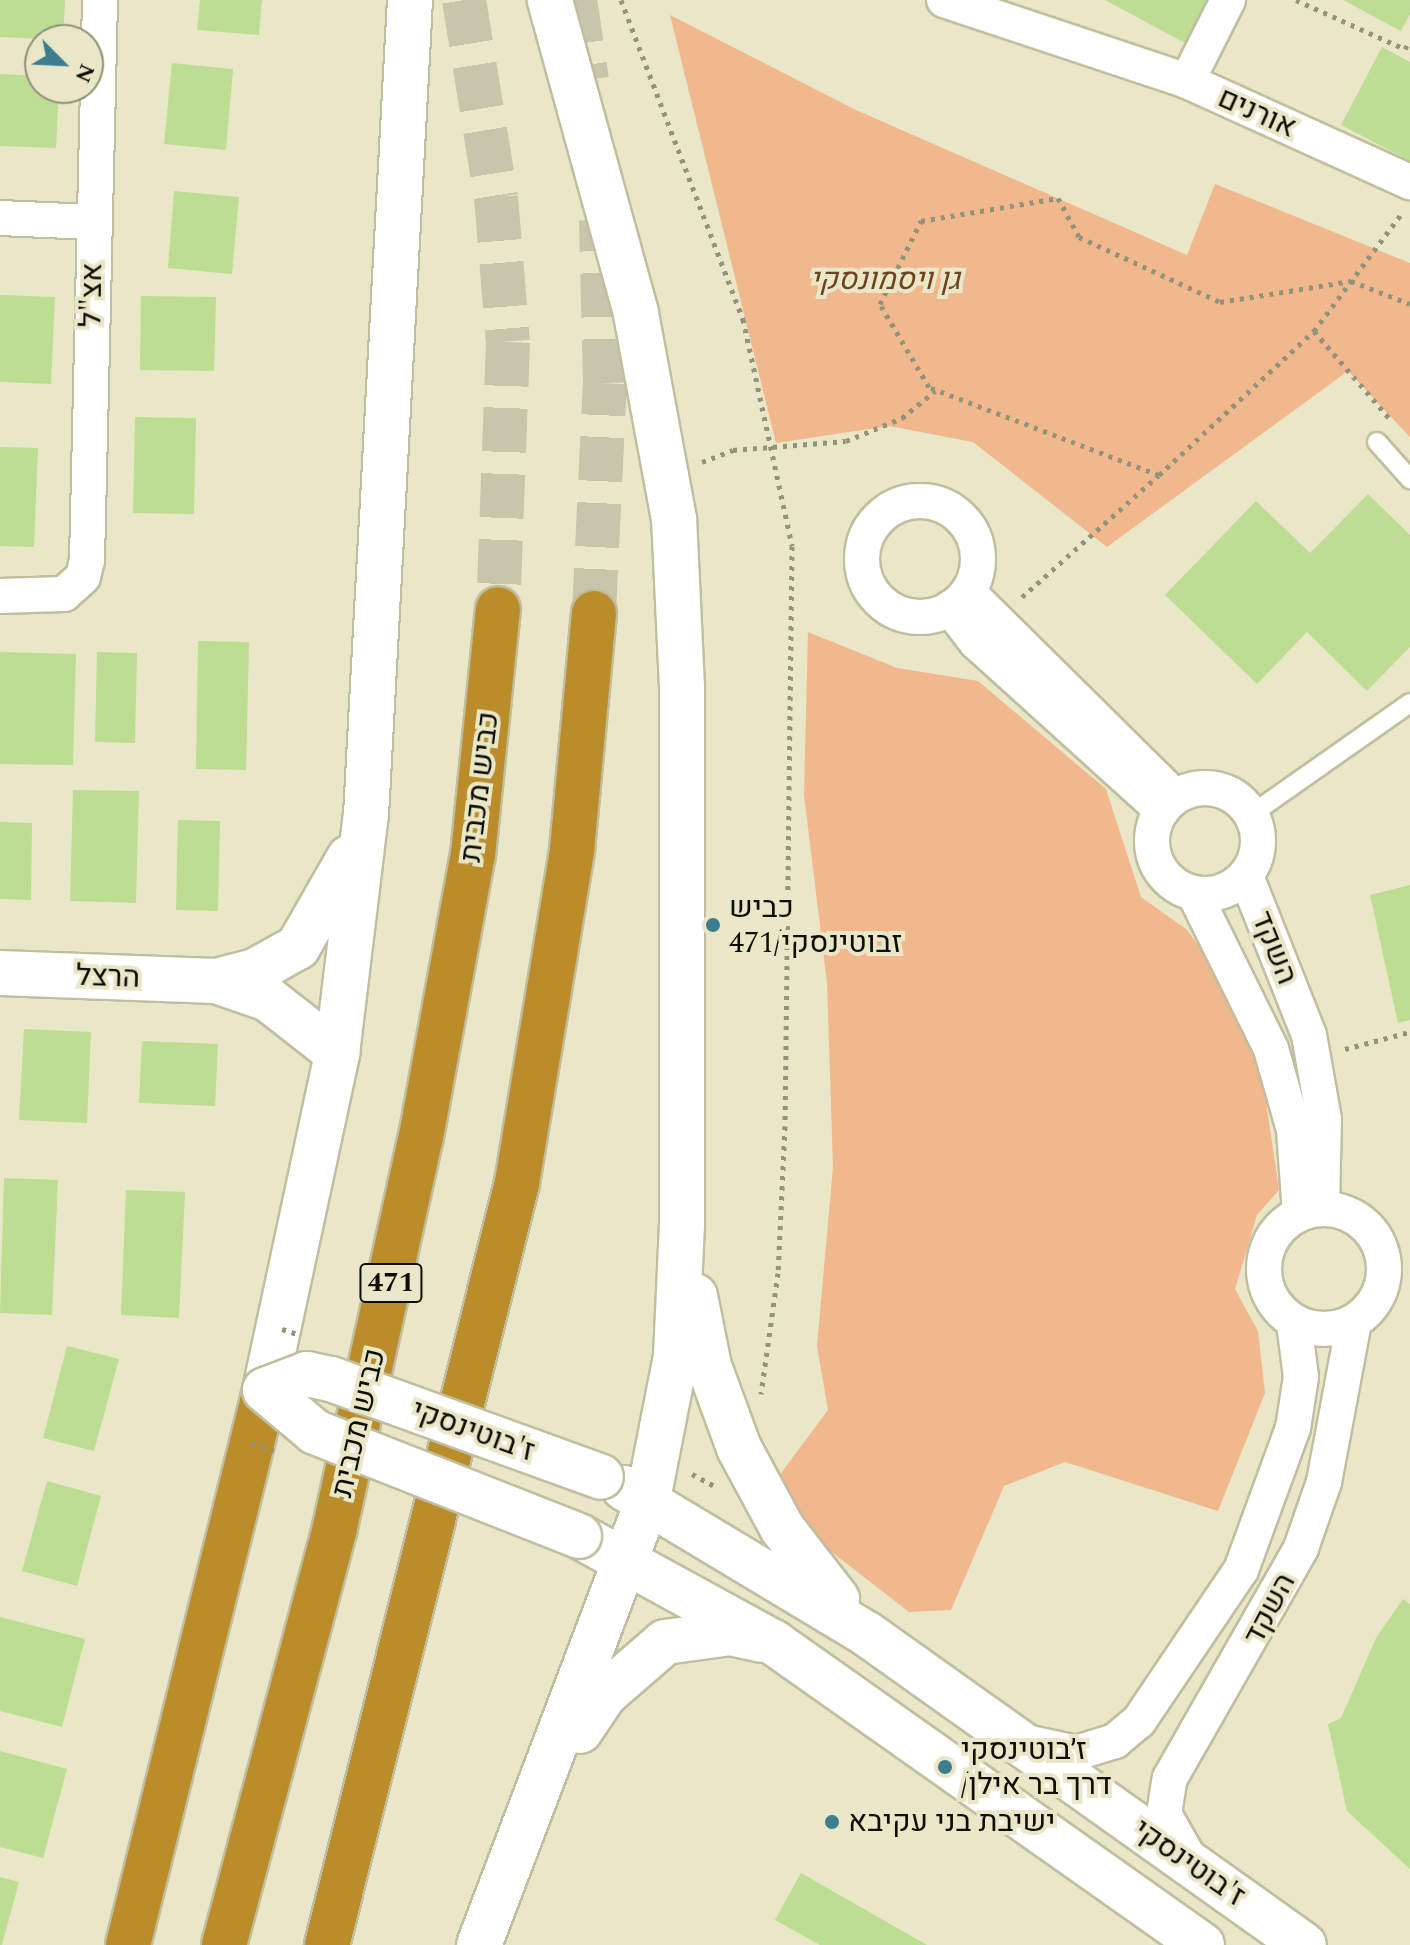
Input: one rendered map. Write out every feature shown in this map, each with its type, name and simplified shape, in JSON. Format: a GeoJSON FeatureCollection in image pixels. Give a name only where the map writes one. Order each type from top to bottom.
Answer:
{"type":"FeatureCollection","features":[{"type":"Feature","properties":{"kind":"highway","name":"כביש מכבית"},"geometry":{"type":"LineString","coordinates":[[224,1945],[335,1527],[421,1137],[473,855],[498,609]]}},
{"type":"Feature","properties":{"kind":"highway"},"geometry":{"type":"LineString","coordinates":[[327,1945],[517,1183],[570,865],[594,613]]}},
{"type":"Feature","properties":{"kind":"highway"},"geometry":{"type":"LineString","coordinates":[[128,1945],[265,1390]]}},
{"type":"Feature","properties":{"kind":"main road"},"geometry":{"type":"LineString","coordinates":[[265,1390],[312,1199],[337,1053],[366,815],[410,0]]}},
{"type":"Feature","properties":{"kind":"main road"},"geometry":{"type":"LineString","coordinates":[[479,1945],[630,1558],[648,1499],[676,1356],[682,1224],[682,687],[667,475],[636,313],[550,0]]}},
{"type":"Feature","properties":{"kind":"main road"},"geometry":{"type":"LineString","coordinates":[[216,981],[255,971],[298,947],[340,881],[366,815]]}},
{"type":"Feature","properties":{"kind":"main road","name":"הרצל"},"geometry":{"type":"LineString","coordinates":[[0,973],[216,981]]}},
{"type":"Feature","properties":{"kind":"main road"},"geometry":{"type":"LineString","coordinates":[[216,981],[268,999],[337,1053]]}},
{"type":"Feature","properties":{"kind":"main road"},"geometry":{"type":"LineString","coordinates":[[682,1224],[709,1366],[739,1448],[803,1561],[867,1634]]}},
{"type":"Feature","properties":{"kind":"main road","name":"ז'בוטינסקי"},"geometry":{"type":"LineString","coordinates":[[1190,1941],[773,1642],[630,1558],[315,1432],[265,1390],[307,1374],[331,1379],[601,1477],[648,1499],[867,1634],[1304,1945]]}},
{"type":"Feature","properties":{"kind":"main road"},"geometry":{"type":"LineString","coordinates":[[535,1805],[605,1694],[638,1659],[665,1642],[707,1634],[773,1642]]}},
{"type":"Feature","properties":{"kind":"street","name":"אצ\"ל"},"geometry":{"type":"LineString","coordinates":[[0,596],[50,597],[74,586],[87,560],[100,0]]}},
{"type":"Feature","properties":{"kind":"street"},"geometry":{"type":"LineString","coordinates":[[944,0],[1187,81]]}},
{"type":"Feature","properties":{"kind":"street","name":"אורנים"},"geometry":{"type":"LineString","coordinates":[[1228,0],[1187,81],[1410,182]]}},
{"type":"Feature","properties":{"kind":"street"},"geometry":{"type":"LineString","coordinates":[[0,218],[93,222]]}},
{"type":"Feature","properties":{"kind":"street"},"geometry":{"type":"LineString","coordinates":[[959,600],[1000,617],[1168,803],[976,642],[959,600]]}},
{"type":"Feature","properties":{"kind":"street"},"geometry":{"type":"LineString","coordinates":[[1224,790],[1252,814],[1258,842],[1246,876],[1212,894],[1194,893],[1176,886],[1154,857],[1168,803],[1224,790]]}},
{"type":"Feature","properties":{"kind":"street","name":"השקד"},"geometry":{"type":"LineString","coordinates":[[1246,876],[1313,1057],[1324,1119],[1311,1211]]}},
{"type":"Feature","properties":{"kind":"street","name":"השקד"},"geometry":{"type":"LineString","coordinates":[[1194,893],[1271,1049],[1294,1130],[1311,1211]]}},
{"type":"Feature","properties":{"kind":"street"},"geometry":{"type":"LineString","coordinates":[[1311,1211],[1358,1219],[1372,1233],[1397,1270],[1370,1309],[1354,1322],[1335,1329],[1294,1323],[1267,1292],[1263,1273],[1273,1236],[1311,1211]]}},
{"type":"Feature","properties":{"kind":"street","name":"השקד"},"geometry":{"type":"LineString","coordinates":[[1200,1871],[1169,1830],[1163,1800],[1301,1548],[1324,1482],[1354,1322]]}},
{"type":"Feature","properties":{"kind":"street","name":"השקד"},"geometry":{"type":"LineString","coordinates":[[1004,1731],[1061,1753],[1094,1748],[1139,1721],[1169,1684],[1241,1570],[1271,1502],[1301,1377],[1294,1323]]}},
{"type":"Feature","properties":{"kind":"lane"},"geometry":{"type":"LineString","coordinates":[[1377,442],[1410,479]]}},
{"type":"Feature","properties":{"kind":"lane"},"geometry":{"type":"LineString","coordinates":[[1252,814],[1410,703]]}},
{"type":"Feature","properties":{"kind":"path"},"geometry":{"type":"LineString","coordinates":[[621,0],[743,319],[792,546],[792,913],[778,1273],[758,1408]]}},
{"type":"Feature","properties":{"kind":"path"},"geometry":{"type":"LineString","coordinates":[[1296,0],[1405,49],[1410,41]]}},
{"type":"Feature","properties":{"kind":"path"},"geometry":{"type":"LineString","coordinates":[[1159,475],[936,390],[880,304],[921,221],[1058,198],[1079,237],[1220,302],[1351,281],[1410,304]]}},
{"type":"Feature","properties":{"kind":"path"},"geometry":{"type":"LineString","coordinates":[[1000,617],[1314,331],[1410,203]]}},
{"type":"Feature","properties":{"kind":"path"},"geometry":{"type":"LineString","coordinates":[[1314,331],[1400,430]]}},
{"type":"Feature","properties":{"kind":"path"},"geometry":{"type":"LineString","coordinates":[[667,475],[733,450],[846,441],[902,418],[936,390]]}},
{"type":"Feature","properties":{"kind":"path"},"geometry":{"type":"LineString","coordinates":[[1313,1057],[1410,1032]]}},
{"type":"Feature","properties":{"kind":"green space","name":"גן ויסמונסקי"},"geometry":{"type":"Polygon","coordinates":[[[670,15],[856,110],[1187,255],[1215,184],[1410,263],[1410,437],[1348,371],[1107,547],[973,442],[889,426],[776,443],[670,15]]]}},
{"type":"Feature","properties":{"kind":"green space"},"geometry":{"type":"Polygon","coordinates":[[[808,632],[897,668],[978,681],[1106,789],[1141,897],[1186,929],[1214,965],[1259,1054],[1279,1190],[1257,1215],[1235,1289],[1258,1331],[1265,1393],[1218,1511],[1065,1462],[1004,1486],[951,1610],[909,1612],[829,1550],[776,1480],[828,1410],[817,1346],[833,1167],[827,983],[804,795],[808,632]]]}},
{"type":"Feature","properties":{"kind":"building"},"geometry":{"type":"Polygon","coordinates":[[[0,0],[65,0],[64,24],[24,24],[24,38],[0,37],[0,0]]]}},
{"type":"Feature","properties":{"kind":"building"},"geometry":{"type":"Polygon","coordinates":[[[200,0],[262,0],[259,35],[197,30],[200,0]]]}},
{"type":"Feature","properties":{"kind":"building"},"geometry":{"type":"Polygon","coordinates":[[[1105,0],[1208,0],[1185,43],[1105,0]]]}},
{"type":"Feature","properties":{"kind":"building"},"geometry":{"type":"Polygon","coordinates":[[[1343,0],[1410,0],[1410,14],[1401,31],[1343,0]]]}},
{"type":"Feature","properties":{"kind":"building"},"geometry":{"type":"Polygon","coordinates":[[[1382,47],[1410,62],[1410,161],[1341,125],[1382,47]]]}},
{"type":"Feature","properties":{"kind":"building"},"geometry":{"type":"Polygon","coordinates":[[[172,63],[233,69],[226,150],[164,144],[172,63]]]}},
{"type":"Feature","properties":{"kind":"building"},"geometry":{"type":"Polygon","coordinates":[[[0,74],[24,75],[24,104],[58,104],[56,148],[0,146],[0,74]]]}},
{"type":"Feature","properties":{"kind":"building"},"geometry":{"type":"Polygon","coordinates":[[[174,191],[239,197],[232,274],[168,268],[174,191]]]}},
{"type":"Feature","properties":{"kind":"building"},"geometry":{"type":"Polygon","coordinates":[[[0,295],[55,297],[51,384],[0,382],[0,295]]]}},
{"type":"Feature","properties":{"kind":"building"},"geometry":{"type":"Polygon","coordinates":[[[141,296],[216,297],[214,371],[140,370],[141,296]]]}},
{"type":"Feature","properties":{"kind":"building"},"geometry":{"type":"Polygon","coordinates":[[[135,417],[196,418],[194,514],[133,513],[135,417]]]}},
{"type":"Feature","properties":{"kind":"building"},"geometry":{"type":"Polygon","coordinates":[[[0,447],[38,448],[34,547],[0,546],[0,447]]]}},
{"type":"Feature","properties":{"kind":"building"},"geometry":{"type":"Polygon","coordinates":[[[1368,494],[1410,535],[1410,647],[1367,691],[1307,632],[1257,684],[1165,595],[1256,501],[1310,553],[1368,494]]]}},
{"type":"Feature","properties":{"kind":"building"},"geometry":{"type":"Polygon","coordinates":[[[198,641],[249,642],[246,770],[196,769],[198,641]]]}},
{"type":"Feature","properties":{"kind":"building"},"geometry":{"type":"Polygon","coordinates":[[[0,652],[76,654],[73,765],[0,764],[0,652]]]}},
{"type":"Feature","properties":{"kind":"building"},"geometry":{"type":"Polygon","coordinates":[[[97,652],[137,653],[135,743],[95,742],[97,652]]]}},
{"type":"Feature","properties":{"kind":"building"},"geometry":{"type":"Polygon","coordinates":[[[73,790],[139,791],[136,903],[70,901],[73,790]]]}},
{"type":"Feature","properties":{"kind":"building"},"geometry":{"type":"Polygon","coordinates":[[[178,820],[220,821],[218,911],[176,910],[178,820]]]}},
{"type":"Feature","properties":{"kind":"building"},"geometry":{"type":"Polygon","coordinates":[[[0,822],[32,823],[31,900],[0,899],[0,822]]]}},
{"type":"Feature","properties":{"kind":"building"},"geometry":{"type":"Polygon","coordinates":[[[1410,885],[1410,1020],[1398,1023],[1370,895],[1410,885]]]}},
{"type":"Feature","properties":{"kind":"building"},"geometry":{"type":"Polygon","coordinates":[[[24,1029],[91,1032],[87,1123],[19,1120],[24,1029]]]}},
{"type":"Feature","properties":{"kind":"building"},"geometry":{"type":"Polygon","coordinates":[[[142,1041],[218,1044],[215,1106],[139,1103],[142,1041]]]}},
{"type":"Feature","properties":{"kind":"building"},"geometry":{"type":"Polygon","coordinates":[[[4,1178],[58,1180],[52,1315],[0,1313],[4,1178]]]}},
{"type":"Feature","properties":{"kind":"building"},"geometry":{"type":"Polygon","coordinates":[[[126,1190],[185,1192],[179,1318],[121,1315],[126,1190]]]}},
{"type":"Feature","properties":{"kind":"building"},"geometry":{"type":"Polygon","coordinates":[[[67,1346],[119,1359],[94,1451],[43,1438],[67,1346]]]}},
{"type":"Feature","properties":{"kind":"building"},"geometry":{"type":"Polygon","coordinates":[[[47,1481],[101,1496],[77,1586],[22,1571],[47,1481]]]}},
{"type":"Feature","properties":{"kind":"building"},"geometry":{"type":"Polygon","coordinates":[[[1403,1599],[1410,1604],[1410,1869],[1347,1811],[1328,1724],[1341,1718],[1376,1638],[1403,1599]]]}},
{"type":"Feature","properties":{"kind":"building"},"geometry":{"type":"Polygon","coordinates":[[[0,1617],[85,1639],[62,1727],[0,1711],[0,1617]]]}},
{"type":"Feature","properties":{"kind":"building"},"geometry":{"type":"Polygon","coordinates":[[[0,1751],[67,1769],[43,1858],[0,1847],[0,1751]]]}},
{"type":"Feature","properties":{"kind":"building"},"geometry":{"type":"Polygon","coordinates":[[[801,1873],[927,1945],[820,1945],[775,1920],[801,1873]]]}},
{"type":"Feature","properties":{"kind":"building"},"geometry":{"type":"Polygon","coordinates":[[[0,1877],[19,1882],[2,1945],[0,1945],[0,1877]]]}},
{"type":"Feature","properties":{"kind":"tunnel"},"geometry":{"type":"LineString","coordinates":[[464,0],[496,197],[508,342],[498,609]]}},
{"type":"Feature","properties":{"kind":"tunnel"},"geometry":{"type":"LineString","coordinates":[[575,0],[587,80]]}},
{"type":"Feature","properties":{"kind":"tunnel"},"geometry":{"type":"LineString","coordinates":[[594,613],[605,383],[601,220]]}},
{"type":"Feature","properties":{"kind":"place","name":"כביש 471/זבוטינסקי"},"geometry":{"type":"Point","coordinates":[713,925]}},
{"type":"Feature","properties":{"kind":"place","name":"ז׳בוטינסקי /דרך בר אילן"},"geometry":{"type":"Point","coordinates":[945,1767]}},
{"type":"Feature","properties":{"kind":"place","name":"ישיבת בני עקיבא"},"geometry":{"type":"Point","coordinates":[832,1822]}}]}
